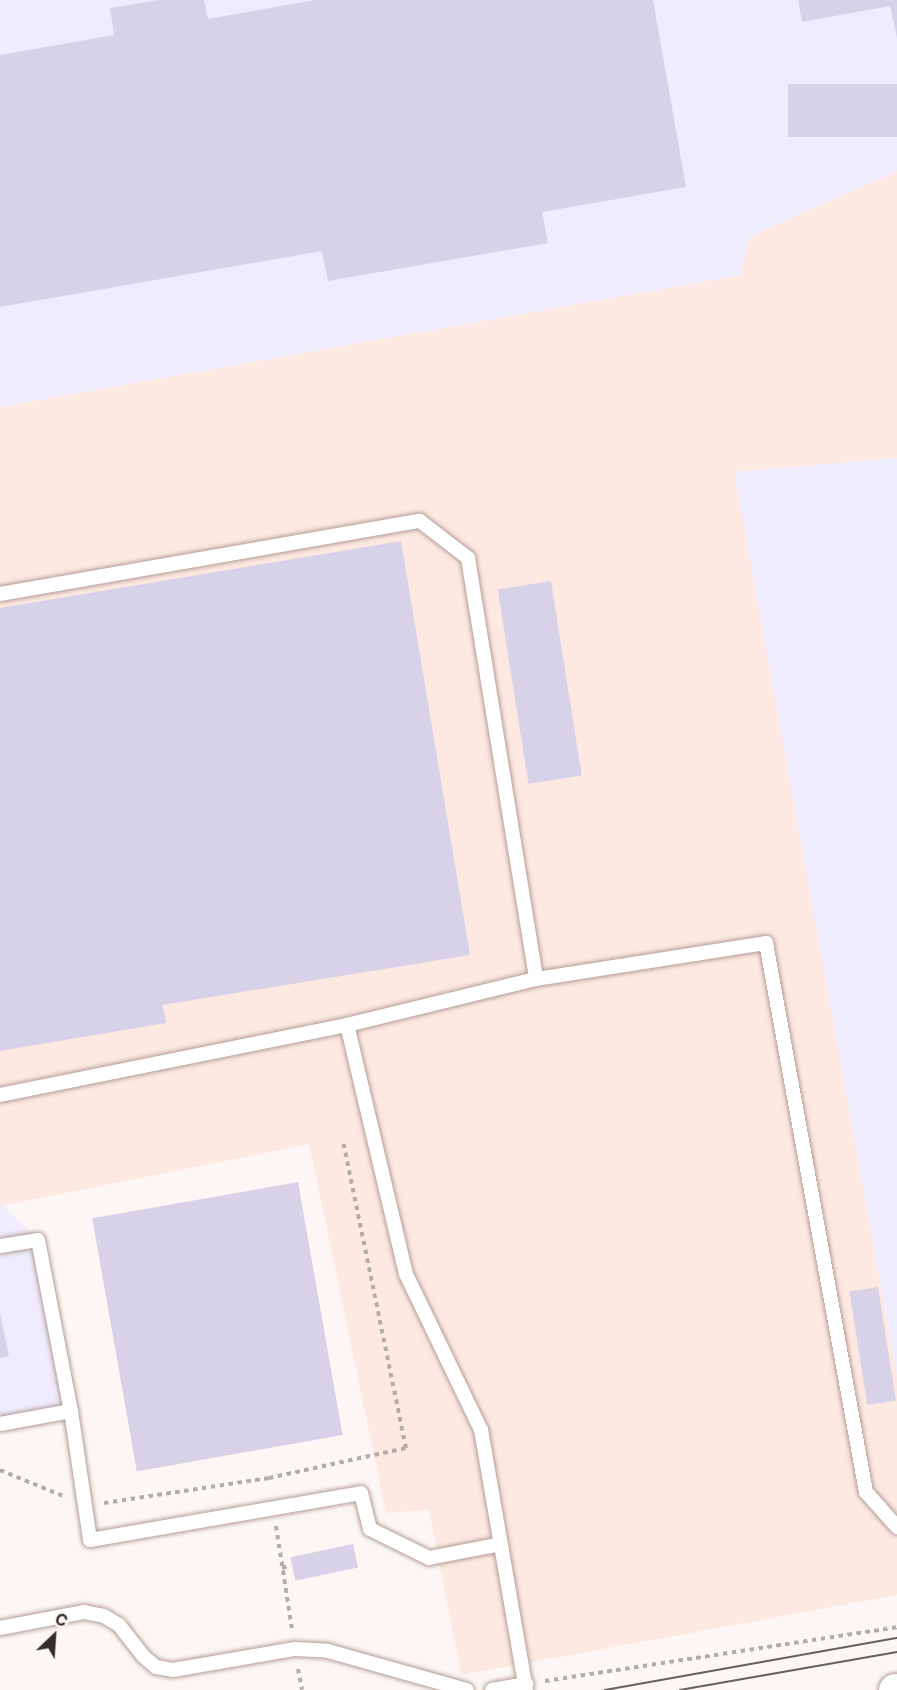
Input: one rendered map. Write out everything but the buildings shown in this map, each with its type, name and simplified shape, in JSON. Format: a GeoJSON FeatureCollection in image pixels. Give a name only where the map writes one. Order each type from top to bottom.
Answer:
{"type":"FeatureCollection","features":[{"type":"Feature","properties":{"kind":"lane"},"geometry":{"type":"LineString","coordinates":[[0,594],[420,521],[468,558],[536,979]]}},
{"type":"Feature","properties":{"kind":"lane"},"geometry":{"type":"LineString","coordinates":[[0,1095],[347,1025],[536,979],[766,943],[866,1492],[897,1527]]}},
{"type":"Feature","properties":{"kind":"lane"},"geometry":{"type":"LineString","coordinates":[[347,1025],[406,1274],[481,1430],[526,1687],[492,1690]]}},
{"type":"Feature","properties":{"kind":"lane"},"geometry":{"type":"LineString","coordinates":[[0,1246],[38,1240],[71,1411],[90,1539],[361,1493],[370,1529],[429,1558],[501,1544]]}},
{"type":"Feature","properties":{"kind":"lane"},"geometry":{"type":"LineString","coordinates":[[0,1424],[71,1411]]}},
{"type":"Feature","properties":{"kind":"lane"},"geometry":{"type":"LineString","coordinates":[[0,1628],[84,1612],[119,1624],[143,1656],[156,1667],[172,1670],[295,1649],[317,1650],[467,1690]]}},
{"type":"Feature","properties":{"kind":"path"},"geometry":{"type":"LineString","coordinates":[[0,1470],[85,1506],[269,1478],[406,1448],[343,1140]]}},
{"type":"Feature","properties":{"kind":"path"},"geometry":{"type":"LineString","coordinates":[[282,1568],[291,1565]]}},
{"type":"Feature","properties":{"kind":"path"},"geometry":{"type":"LineString","coordinates":[[526,1687],[897,1627]]}},
{"type":"Feature","properties":{"kind":"shaded area"},"geometry":{"type":"Polygon","coordinates":[[[0,0],[897,0],[897,171],[750,236],[740,275],[0,407],[0,0]]]}},
{"type":"Feature","properties":{"kind":"shaded area"},"geometry":{"type":"Polygon","coordinates":[[[897,171],[897,458],[735,472],[897,1375],[897,1595],[461,1675],[429,1510],[386,1513],[309,1144],[0,1206],[0,407],[740,275],[750,236],[897,171]]]}},
{"type":"Feature","properties":{"kind":"shaded area"},"geometry":{"type":"Polygon","coordinates":[[[897,458],[897,1375],[734,472],[897,458]]]}},
{"type":"Feature","properties":{"kind":"shaded area"},"geometry":{"type":"Polygon","coordinates":[[[3,1205],[38,1240],[71,1411],[0,1424],[0,1206],[3,1205]]]}},
{"type":"Feature","properties":{"kind":"tram line"},"geometry":{"type":"LineString","coordinates":[[605,1690],[897,1638]]}},
{"type":"Feature","properties":{"kind":"tram line"},"geometry":{"type":"LineString","coordinates":[[680,1690],[897,1652]]}}]}
